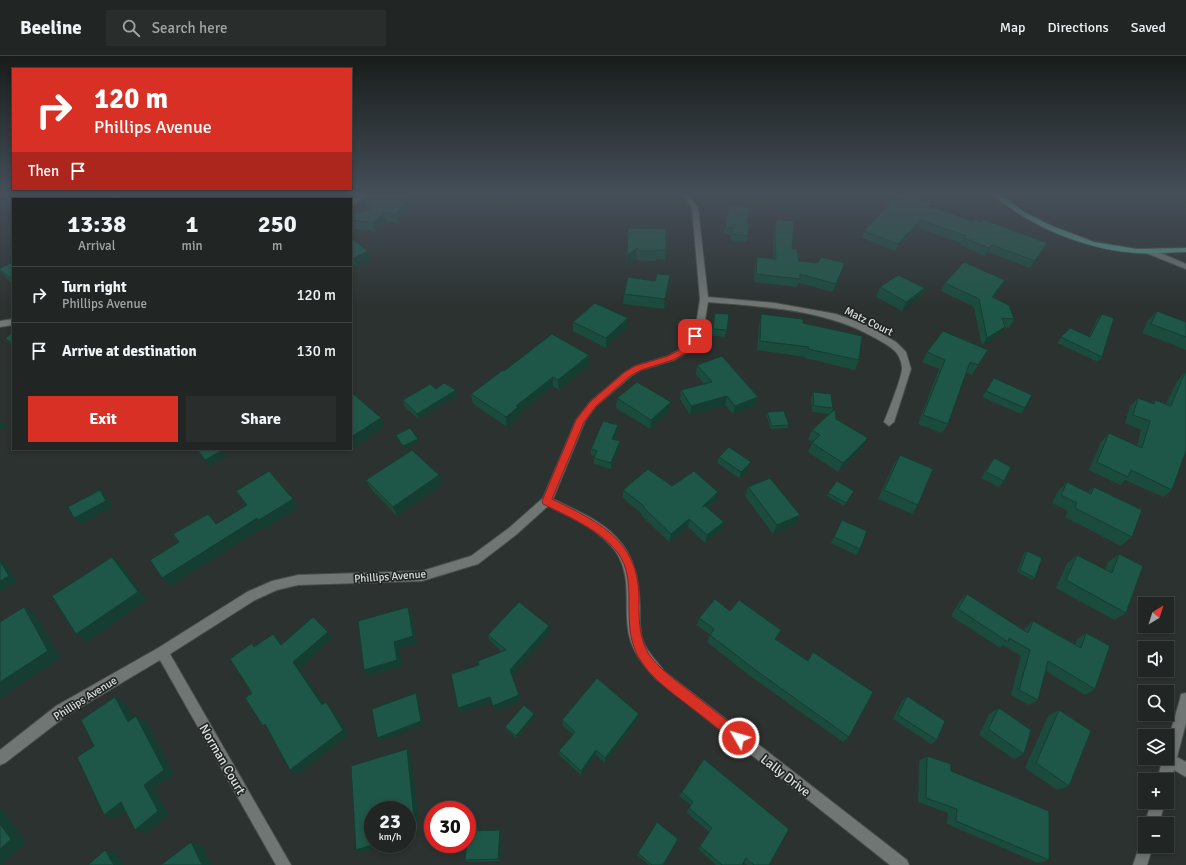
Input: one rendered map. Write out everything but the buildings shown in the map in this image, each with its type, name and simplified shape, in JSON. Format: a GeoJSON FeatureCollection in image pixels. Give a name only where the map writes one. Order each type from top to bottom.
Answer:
{"type":"FeatureCollection","features":[{"type":"Feature","properties":{"kind":"main road"},"geometry":{"type":"LineString","coordinates":[[1059,232],[1109,248],[1138,251],[1186,250]]}},
{"type":"Feature","properties":{"kind":"street","name":"Phillips Avenue"},"geometry":{"type":"LineString","coordinates":[[0,758],[61,711],[162,652],[252,596],[276,585],[298,580],[422,576],[474,560],[512,531],[547,501],[581,420],[593,404],[628,374],[638,368],[671,358],[683,351],[690,344],[700,326],[704,299],[697,232]]}},
{"type":"Feature","properties":{"kind":"street"},"geometry":{"type":"LineString","coordinates":[[1149,251],[1186,267]]}},
{"type":"Feature","properties":{"kind":"street","name":"Matz Court"},"geometry":{"type":"LineString","coordinates":[[704,299],[775,306],[836,316],[863,327],[893,344],[902,352],[907,369],[889,422]]}},
{"type":"Feature","properties":{"kind":"street"},"geometry":{"type":"LineString","coordinates":[[0,324],[12,322]]}},
{"type":"Feature","properties":{"kind":"street","name":"Lally Drive"},"geometry":{"type":"LineString","coordinates":[[547,501],[598,529],[612,540],[625,555],[631,569],[634,587],[634,628],[637,643],[645,658],[660,675],[902,865]]}},
{"type":"Feature","properties":{"kind":"street","name":"Norman Court"},"geometry":{"type":"LineString","coordinates":[[162,652],[284,865]]}},
{"type":"Feature","properties":{"kind":"street"},"geometry":{"type":"LineString","coordinates":[[1174,745],[1186,699]]}},
{"type":"Feature","properties":{"kind":"street"},"geometry":{"type":"LineString","coordinates":[[1174,762],[1186,770]]}},
{"type":"Feature","properties":{"kind":"street"},"geometry":{"type":"LineString","coordinates":[[1140,865],[1144,853]]}},
{"type":"Feature","properties":{"kind":"route"},"geometry":{"type":"LineString","coordinates":[[695,336],[683,351],[671,358],[638,368],[628,374],[593,404],[581,420],[547,501],[577,516],[598,529],[612,540],[625,555],[631,569],[634,587],[634,628],[637,643],[645,658],[660,675],[739,738]]}}]}
